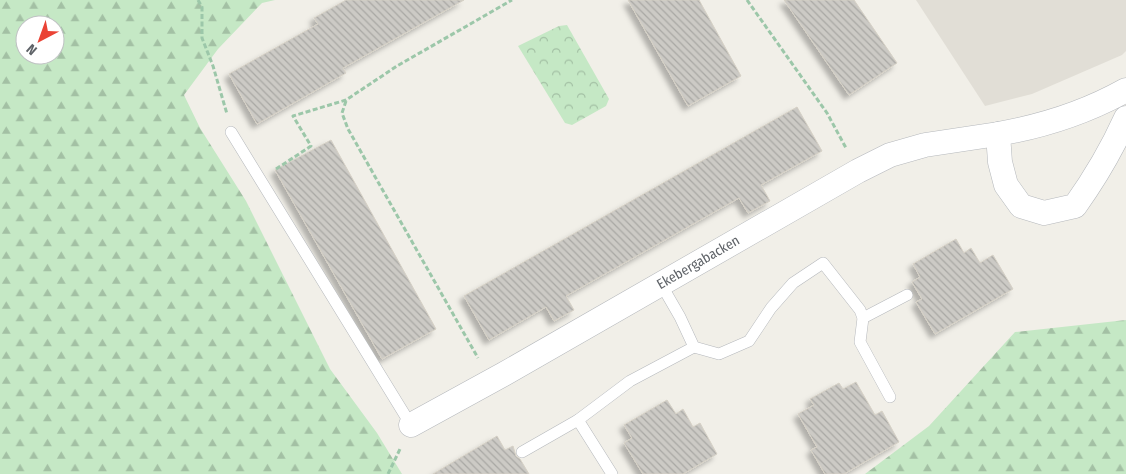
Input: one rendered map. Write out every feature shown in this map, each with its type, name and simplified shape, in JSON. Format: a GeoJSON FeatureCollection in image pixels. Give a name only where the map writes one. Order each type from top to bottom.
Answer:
{"type":"FeatureCollection","features":[{"type":"Feature","properties":{"kind":"street","name":"Ekebergabacken"},"geometry":{"type":"LineString","coordinates":[[411,425],[504,374],[858,171],[890,155],[925,145],[1034,128],[1085,111],[1126,90]]}},
{"type":"Feature","properties":{"kind":"street"},"geometry":{"type":"LineString","coordinates":[[998,134],[1000,162],[1006,185],[1022,206],[1044,213],[1075,206],[1092,184],[1126,118]]}},
{"type":"Feature","properties":{"kind":"lane"},"geometry":{"type":"LineString","coordinates":[[231,132],[411,425]]}},
{"type":"Feature","properties":{"kind":"lane"},"geometry":{"type":"LineString","coordinates":[[522,452],[578,420],[630,381],[694,348],[719,354],[749,340],[771,308],[792,283],[823,263],[860,310],[863,318],[860,342],[890,397]]}},
{"type":"Feature","properties":{"kind":"lane"},"geometry":{"type":"LineString","coordinates":[[661,284],[680,317],[694,348]]}},
{"type":"Feature","properties":{"kind":"lane"},"geometry":{"type":"LineString","coordinates":[[863,318],[907,295]]}},
{"type":"Feature","properties":{"kind":"lane"},"geometry":{"type":"LineString","coordinates":[[578,420],[612,474]]}},
{"type":"Feature","properties":{"kind":"path"},"geometry":{"type":"LineString","coordinates":[[198,0],[202,6],[202,38],[225,104],[231,132]]}},
{"type":"Feature","properties":{"kind":"path"},"geometry":{"type":"LineString","coordinates":[[260,178],[311,146],[293,116],[346,100],[397,66],[512,0]]}},
{"type":"Feature","properties":{"kind":"path"},"geometry":{"type":"LineString","coordinates":[[747,0],[827,113],[858,171]]}},
{"type":"Feature","properties":{"kind":"path"},"geometry":{"type":"LineString","coordinates":[[346,100],[342,113],[348,129],[476,356],[490,368],[504,374]]}},
{"type":"Feature","properties":{"kind":"shaded area"},"geometry":{"type":"Polygon","coordinates":[[[916,0],[1126,0],[1126,51],[1122,55],[1032,94],[985,106],[916,0]]]}},
{"type":"Feature","properties":{"kind":"green space"},"geometry":{"type":"Polygon","coordinates":[[[0,0],[275,0],[262,3],[218,49],[184,95],[200,128],[246,201],[330,369],[377,433],[402,474],[0,474],[0,0]]]}},
{"type":"Feature","properties":{"kind":"green space"},"geometry":{"type":"Polygon","coordinates":[[[567,25],[609,99],[606,106],[572,125],[565,123],[518,46],[559,26],[567,25]]]}},
{"type":"Feature","properties":{"kind":"green space"},"geometry":{"type":"Polygon","coordinates":[[[1126,320],[1126,474],[865,474],[929,426],[1015,332],[1126,320]]]}},
{"type":"Feature","properties":{"kind":"building"},"geometry":{"type":"Polygon","coordinates":[[[346,0],[464,0],[343,68],[346,73],[257,124],[229,74],[318,24],[314,18],[346,0]]]}},
{"type":"Feature","properties":{"kind":"building"},"geometry":{"type":"Polygon","coordinates":[[[628,0],[699,0],[741,76],[688,106],[628,0]]]}},
{"type":"Feature","properties":{"kind":"building"},"geometry":{"type":"Polygon","coordinates":[[[784,0],[854,0],[897,63],[849,95],[784,0]]]}},
{"type":"Feature","properties":{"kind":"building"},"geometry":{"type":"Polygon","coordinates":[[[797,107],[822,151],[761,185],[770,201],[748,213],[739,198],[566,296],[574,310],[554,321],[546,307],[489,340],[464,296],[797,107]]]}},
{"type":"Feature","properties":{"kind":"building"},"geometry":{"type":"Polygon","coordinates":[[[331,140],[436,329],[382,359],[275,170],[331,140]]]}},
{"type":"Feature","properties":{"kind":"building"},"geometry":{"type":"Polygon","coordinates":[[[956,239],[964,253],[971,248],[980,263],[993,255],[1013,289],[935,334],[916,302],[922,299],[912,282],[920,277],[913,264],[956,239]]]}},
{"type":"Feature","properties":{"kind":"building"},"geometry":{"type":"Polygon","coordinates":[[[856,382],[875,415],[882,411],[899,442],[844,474],[825,474],[811,450],[817,447],[798,414],[814,405],[810,399],[839,383],[843,389],[856,382]]]}},
{"type":"Feature","properties":{"kind":"building"},"geometry":{"type":"Polygon","coordinates":[[[667,400],[676,414],[683,409],[693,427],[700,423],[717,454],[683,474],[643,474],[624,443],[632,438],[624,425],[667,400]]]}},
{"type":"Feature","properties":{"kind":"building"},"geometry":{"type":"Polygon","coordinates":[[[497,436],[505,450],[513,446],[516,456],[529,474],[433,474],[497,436]]]}}]}
